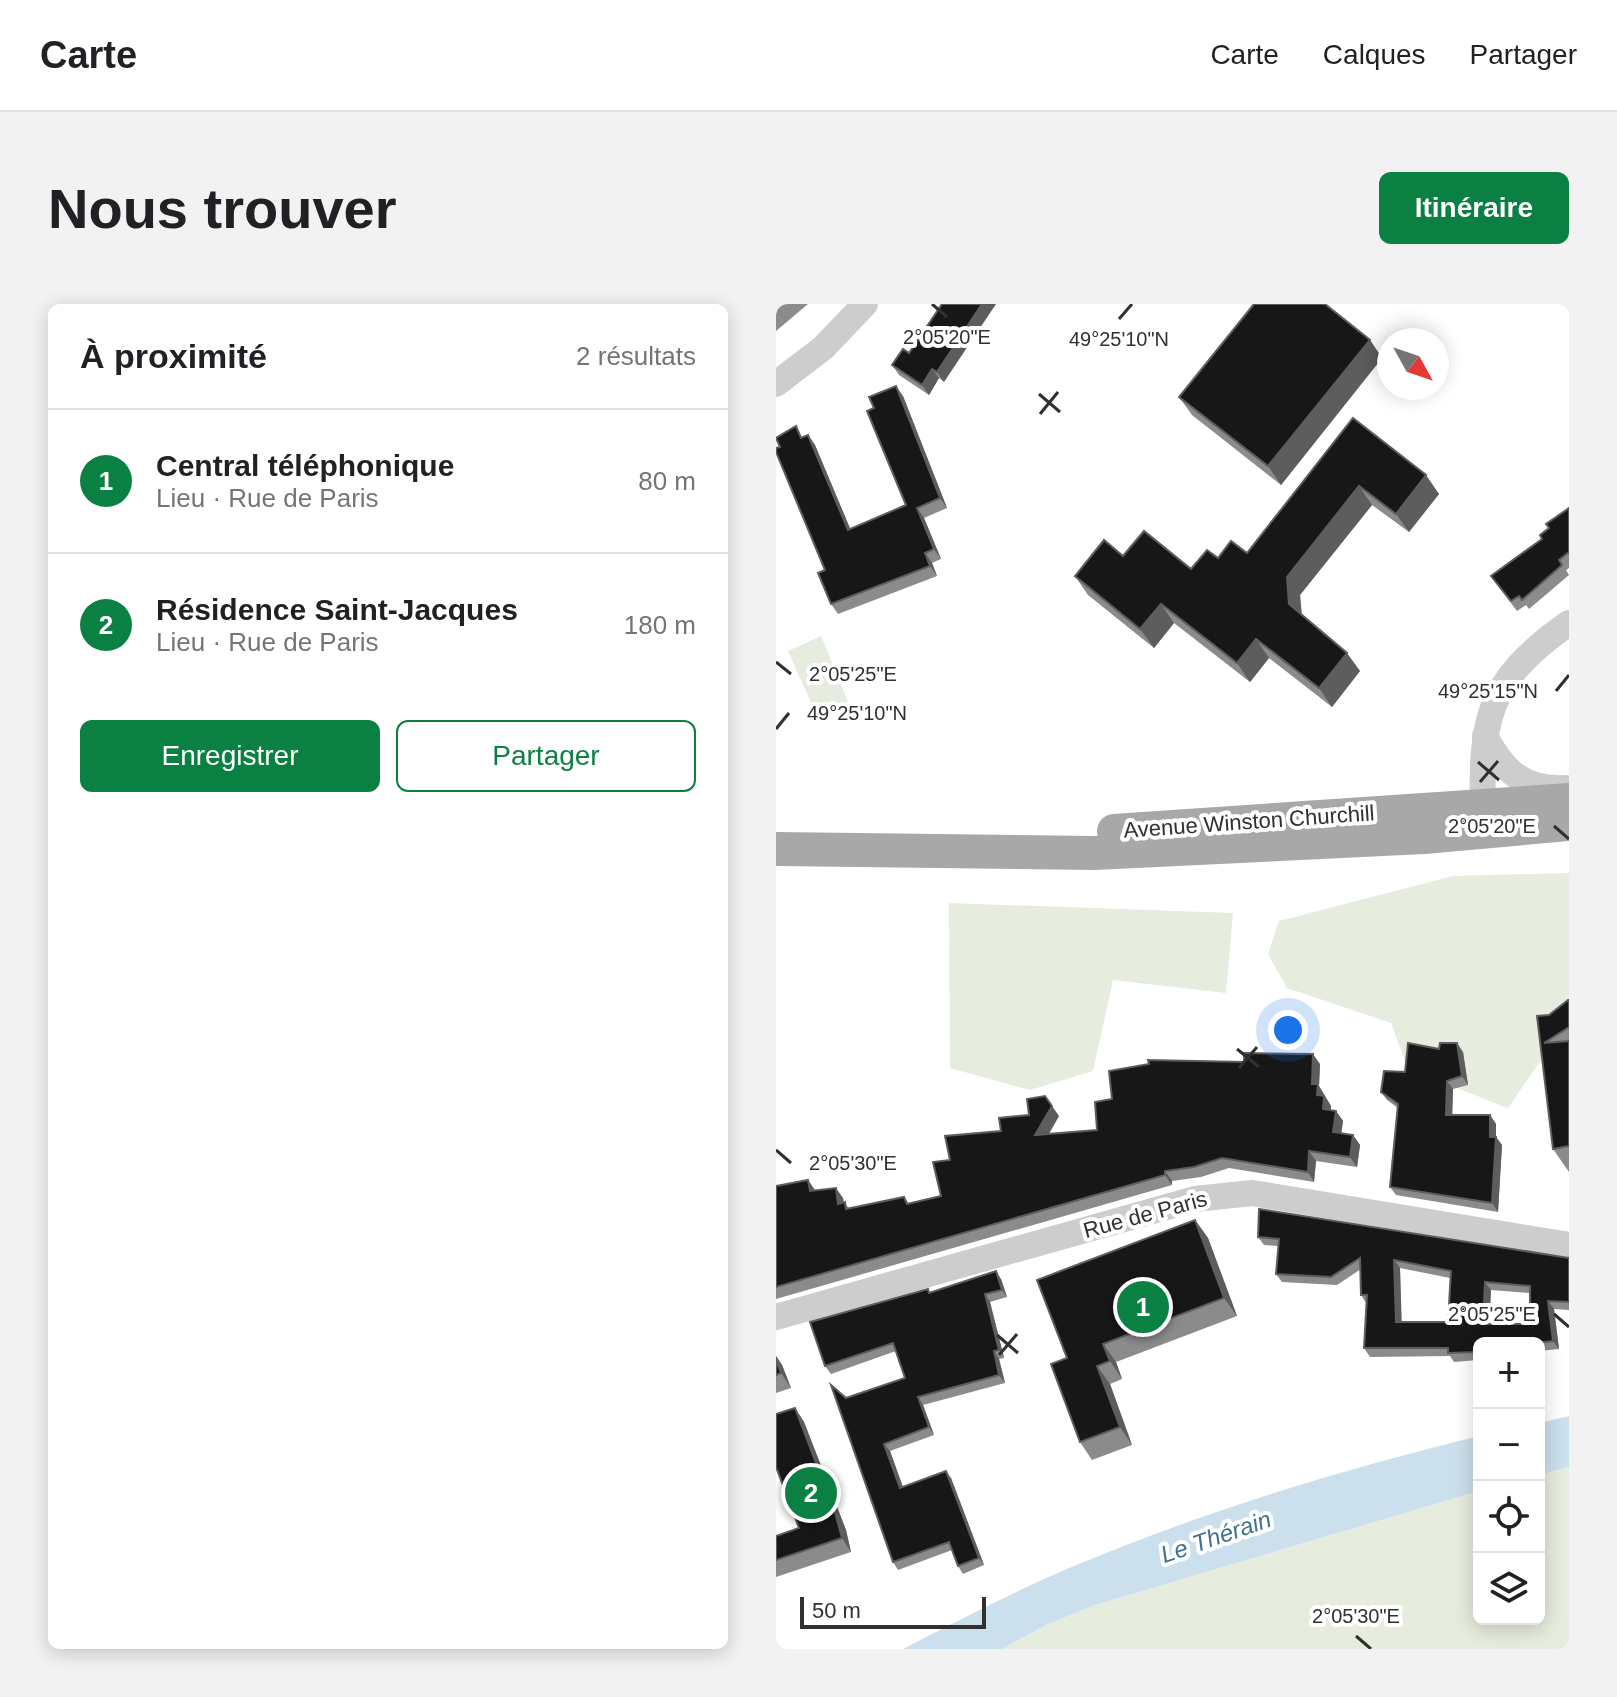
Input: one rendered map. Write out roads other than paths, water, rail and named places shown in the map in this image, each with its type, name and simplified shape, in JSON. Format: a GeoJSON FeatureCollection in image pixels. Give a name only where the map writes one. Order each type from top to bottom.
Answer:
{"type":"FeatureCollection","features":[{"type":"Feature","properties":{"kind":"main road","name":"Avenue Winston Churchill"},"geometry":{"type":"LineString","coordinates":[[1483,818],[1569,800]]}},
{"type":"Feature","properties":{"kind":"main road","name":"Avenue Winston Churchill"},"geometry":{"type":"LineString","coordinates":[[776,849],[929,849],[1144,828],[1483,818],[1569,824]]}},
{"type":"Feature","properties":{"kind":"street"},"geometry":{"type":"LineString","coordinates":[[776,384],[823,348],[865,304]]}},
{"type":"Feature","properties":{"kind":"street"},"geometry":{"type":"LineString","coordinates":[[1483,818],[1485,736],[1496,695],[1512,670],[1569,623]]}},
{"type":"Feature","properties":{"kind":"street"},"geometry":{"type":"LineString","coordinates":[[1485,736],[1515,778],[1536,787],[1569,788]]}},
{"type":"Feature","properties":{"kind":"street","name":"Rue de Paris"},"geometry":{"type":"LineString","coordinates":[[776,1317],[1180,1203],[1224,1194],[1252,1193],[1569,1245]]}},
{"type":"Feature","properties":{"kind":"water"},"geometry":{"type":"Polygon","coordinates":[[[1569,1416],[1569,1467],[1545,1473],[1545,1422],[1569,1416]]]}},
{"type":"Feature","properties":{"kind":"water","name":"Le Thérain"},"geometry":{"type":"Polygon","coordinates":[[[1473,1438],[1473,1493],[1095,1605],[1046,1625],[1002,1649],[903,1649],[1046,1578],[1117,1549],[1219,1511],[1375,1463],[1473,1438]]]}},
{"type":"Feature","properties":{"kind":"place","name":"Central téléphonique"},"geometry":{"type":"Point","coordinates":[1143,1307]}},
{"type":"Feature","properties":{"kind":"place","name":"Résidence Saint-Jacques"},"geometry":{"type":"Point","coordinates":[811,1493]}}]}
